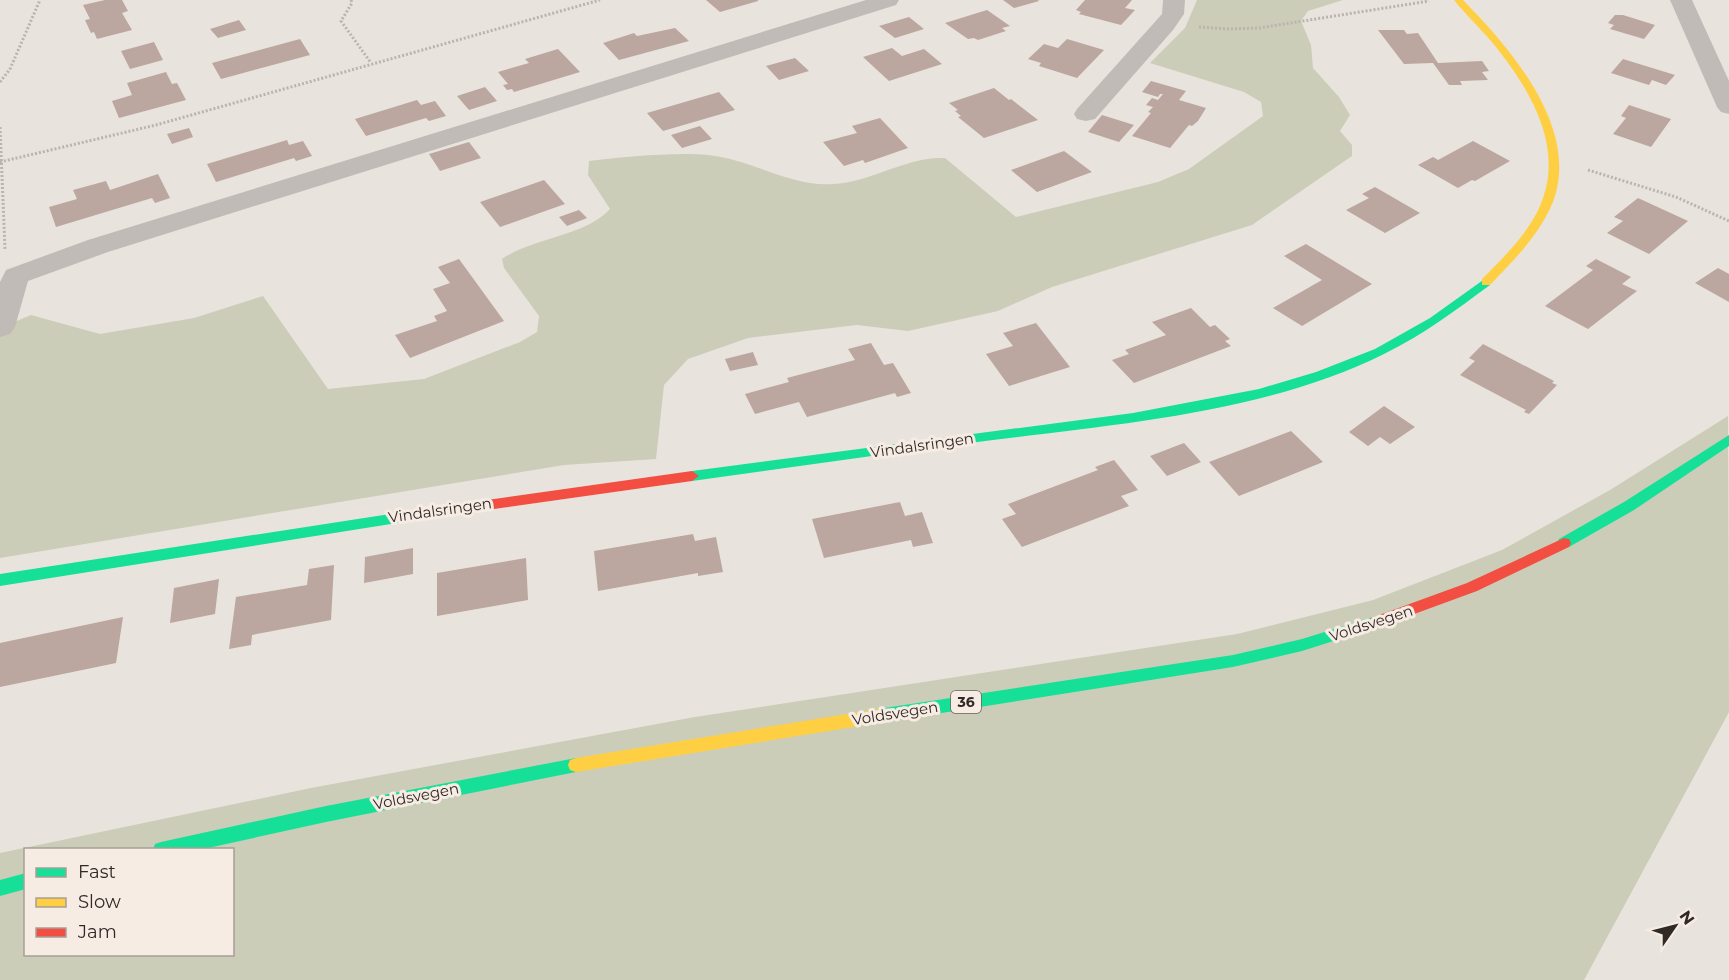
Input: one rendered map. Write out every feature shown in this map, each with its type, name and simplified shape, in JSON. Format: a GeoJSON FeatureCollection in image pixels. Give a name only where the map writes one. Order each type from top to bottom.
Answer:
{"type":"FeatureCollection","features":[{"type":"Feature","properties":{"kind":"main road","name":"Vindalsringen"},"geometry":{"type":"LineString","coordinates":[[0,580],[212,544],[468,506],[1126,418],[1301,383],[1362,361],[1402,341],[1454,309],[1497,273],[1522,242],[1546,202],[1554,180],[1550,137],[1543,116],[1514,62],[1497,40],[1458,0]]}},
{"type":"Feature","properties":{"kind":"main road","name":"Voldsvegen"},"geometry":{"type":"LineString","coordinates":[[166,848],[412,796],[597,762],[775,732],[1217,664],[1299,646],[1434,603],[1580,537],[1729,440]]}},
{"type":"Feature","properties":{"kind":"main road"},"geometry":{"type":"LineString","coordinates":[[0,888],[24,882]]}},
{"type":"Feature","properties":{"kind":"street"},"geometry":{"type":"LineString","coordinates":[[0,327],[8,279],[98,246],[849,5],[888,0]]}},
{"type":"Feature","properties":{"kind":"street"},"geometry":{"type":"LineString","coordinates":[[1681,0],[1729,107]]}},
{"type":"Feature","properties":{"kind":"street"},"geometry":{"type":"LineString","coordinates":[[1086,114],[1171,11]]}},
{"type":"Feature","properties":{"kind":"path"},"geometry":{"type":"LineString","coordinates":[[0,82],[10,69],[40,0]]}},
{"type":"Feature","properties":{"kind":"path"},"geometry":{"type":"LineString","coordinates":[[351,0],[352,3],[341,21],[370,63]]}},
{"type":"Feature","properties":{"kind":"path"},"geometry":{"type":"LineString","coordinates":[[0,162],[156,125],[600,0]]}},
{"type":"Feature","properties":{"kind":"path"},"geometry":{"type":"LineString","coordinates":[[1171,11],[1219,30],[1258,29],[1439,0]]}},
{"type":"Feature","properties":{"kind":"path"},"geometry":{"type":"LineString","coordinates":[[0,127],[4,245],[8,279]]}},
{"type":"Feature","properties":{"kind":"path"},"geometry":{"type":"LineString","coordinates":[[1552,150],[1570,155],[1592,172],[1676,196],[1729,221]]}},
{"type":"Feature","properties":{"kind":"green space"},"geometry":{"type":"Polygon","coordinates":[[[1197,0],[1343,0],[1308,11],[1301,21],[1311,45],[1313,68],[1339,97],[1350,115],[1340,131],[1352,145],[1352,156],[1252,225],[1052,287],[998,311],[908,331],[857,325],[748,338],[688,359],[664,385],[656,459],[564,465],[0,558],[0,328],[31,315],[100,334],[194,318],[263,296],[328,389],[424,379],[520,342],[537,332],[539,316],[504,268],[502,259],[529,246],[587,226],[610,209],[588,175],[589,161],[665,155],[708,155],[740,162],[801,181],[833,184],[862,179],[917,161],[945,158],[1016,217],[1158,182],[1189,169],[1263,116],[1261,102],[1244,92],[1150,63],[1185,28],[1197,0]]]}},
{"type":"Feature","properties":{"kind":"green space"},"geometry":{"type":"Polygon","coordinates":[[[1728,416],[1729,712],[1584,980],[0,980],[0,853],[311,788],[695,717],[1237,634],[1373,600],[1502,550],[1610,490],[1728,416]]]}},
{"type":"Feature","properties":{"kind":"building"},"geometry":{"type":"Polygon","coordinates":[[[105,0],[122,0],[128,11],[122,13],[132,30],[97,39],[94,32],[91,33],[85,20],[90,19],[83,5],[105,0]]]}},
{"type":"Feature","properties":{"kind":"building"},"geometry":{"type":"Polygon","coordinates":[[[706,0],[758,0],[758,1],[720,12],[706,0]]]}},
{"type":"Feature","properties":{"kind":"building"},"geometry":{"type":"Polygon","coordinates":[[[1003,0],[1038,0],[1039,1],[1014,8],[1003,0]]]}},
{"type":"Feature","properties":{"kind":"building"},"geometry":{"type":"Polygon","coordinates":[[[1085,0],[1132,0],[1125,8],[1135,10],[1121,25],[1079,14],[1081,12],[1076,10],[1085,0]]]}},
{"type":"Feature","properties":{"kind":"building"},"geometry":{"type":"Polygon","coordinates":[[[987,10],[1010,26],[1002,28],[1006,31],[978,40],[968,39],[945,23],[987,10]]]}},
{"type":"Feature","properties":{"kind":"building"},"geometry":{"type":"Polygon","coordinates":[[[1615,15],[1623,15],[1655,25],[1644,39],[1610,29],[1614,25],[1608,23],[1615,15]]]}},
{"type":"Feature","properties":{"kind":"building"},"geometry":{"type":"Polygon","coordinates":[[[909,17],[924,29],[895,38],[879,26],[909,17]]]}},
{"type":"Feature","properties":{"kind":"building"},"geometry":{"type":"Polygon","coordinates":[[[239,20],[246,30],[218,38],[210,29],[239,20]]]}},
{"type":"Feature","properties":{"kind":"building"},"geometry":{"type":"Polygon","coordinates":[[[675,28],[689,41],[619,60],[603,43],[634,33],[637,36],[675,28]]]}},
{"type":"Feature","properties":{"kind":"building"},"geometry":{"type":"Polygon","coordinates":[[[1378,30],[1404,30],[1407,34],[1418,33],[1438,63],[1482,61],[1489,71],[1482,72],[1488,80],[1460,81],[1462,85],[1449,85],[1433,63],[1404,64],[1378,30]]]}},
{"type":"Feature","properties":{"kind":"building"},"geometry":{"type":"Polygon","coordinates":[[[300,39],[310,55],[221,79],[212,63],[300,39]]]}},
{"type":"Feature","properties":{"kind":"building"},"geometry":{"type":"Polygon","coordinates":[[[1067,39],[1104,50],[1077,78],[1039,66],[1041,63],[1028,59],[1044,44],[1058,48],[1067,39]]]}},
{"type":"Feature","properties":{"kind":"building"},"geometry":{"type":"Polygon","coordinates":[[[154,42],[163,60],[130,69],[121,51],[154,42]]]}},
{"type":"Feature","properties":{"kind":"building"},"geometry":{"type":"Polygon","coordinates":[[[892,48],[902,56],[924,49],[942,64],[889,81],[863,57],[892,48]]]}},
{"type":"Feature","properties":{"kind":"building"},"geometry":{"type":"Polygon","coordinates":[[[558,49],[580,72],[514,92],[512,89],[507,90],[503,85],[508,84],[498,72],[529,63],[525,59],[558,49]]]}},
{"type":"Feature","properties":{"kind":"building"},"geometry":{"type":"Polygon","coordinates":[[[795,58],[809,71],[779,80],[766,66],[795,58]]]}},
{"type":"Feature","properties":{"kind":"building"},"geometry":{"type":"Polygon","coordinates":[[[1623,59],[1675,75],[1666,85],[1652,80],[1649,85],[1611,73],[1623,59]]]}},
{"type":"Feature","properties":{"kind":"building"},"geometry":{"type":"Polygon","coordinates":[[[166,72],[172,84],[177,83],[186,100],[119,118],[112,101],[132,95],[127,83],[166,72]]]}},
{"type":"Feature","properties":{"kind":"building"},"geometry":{"type":"Polygon","coordinates":[[[1151,81],[1186,91],[1179,100],[1206,108],[1198,121],[1192,126],[1189,125],[1170,148],[1132,136],[1151,113],[1148,112],[1153,107],[1146,105],[1152,98],[1158,100],[1163,94],[1158,97],[1142,92],[1151,81]]]}},
{"type":"Feature","properties":{"kind":"building"},"geometry":{"type":"Polygon","coordinates":[[[485,87],[497,101],[469,110],[457,96],[485,87]]]}},
{"type":"Feature","properties":{"kind":"building"},"geometry":{"type":"Polygon","coordinates":[[[994,88],[1038,120],[984,138],[958,117],[961,116],[955,111],[958,110],[949,103],[994,88]]]}},
{"type":"Feature","properties":{"kind":"building"},"geometry":{"type":"Polygon","coordinates":[[[719,92],[735,110],[663,131],[647,113],[719,92]]]}},
{"type":"Feature","properties":{"kind":"building"},"geometry":{"type":"Polygon","coordinates":[[[417,100],[421,105],[435,101],[446,116],[429,121],[426,118],[366,136],[355,119],[417,100]]]}},
{"type":"Feature","properties":{"kind":"building"},"geometry":{"type":"Polygon","coordinates":[[[1629,105],[1671,119],[1651,147],[1613,134],[1626,118],[1621,116],[1629,105]]]}},
{"type":"Feature","properties":{"kind":"building"},"geometry":{"type":"Polygon","coordinates":[[[1102,115],[1134,125],[1119,142],[1088,132],[1102,115]]]}},
{"type":"Feature","properties":{"kind":"building"},"geometry":{"type":"Polygon","coordinates":[[[880,118],[908,148],[865,163],[863,160],[844,166],[823,142],[857,133],[852,126],[880,118]]]}},
{"type":"Feature","properties":{"kind":"building"},"geometry":{"type":"Polygon","coordinates":[[[700,126],[712,139],[682,148],[671,135],[700,126]]]}},
{"type":"Feature","properties":{"kind":"building"},"geometry":{"type":"Polygon","coordinates":[[[189,128],[193,137],[172,144],[167,134],[189,128]]]}},
{"type":"Feature","properties":{"kind":"building"},"geometry":{"type":"Polygon","coordinates":[[[287,140],[289,145],[303,141],[312,156],[296,161],[294,158],[216,182],[207,164],[287,140]]]}},
{"type":"Feature","properties":{"kind":"building"},"geometry":{"type":"Polygon","coordinates":[[[1473,141],[1510,161],[1458,188],[1418,165],[1433,157],[1438,160],[1473,141]]]}},
{"type":"Feature","properties":{"kind":"building"},"geometry":{"type":"Polygon","coordinates":[[[469,142],[481,158],[440,171],[429,154],[469,142]]]}},
{"type":"Feature","properties":{"kind":"building"},"geometry":{"type":"Polygon","coordinates":[[[1064,151],[1092,172],[1037,192],[1011,170],[1064,151]]]}},
{"type":"Feature","properties":{"kind":"building"},"geometry":{"type":"Polygon","coordinates":[[[158,174],[170,198],[155,203],[152,198],[56,227],[49,207],[77,199],[73,190],[106,181],[110,190],[158,174]]]}},
{"type":"Feature","properties":{"kind":"building"},"geometry":{"type":"Polygon","coordinates":[[[544,180],[565,204],[500,227],[480,202],[544,180]]]}},
{"type":"Feature","properties":{"kind":"building"},"geometry":{"type":"Polygon","coordinates":[[[1375,187],[1420,213],[1385,233],[1346,210],[1369,198],[1362,194],[1375,187]]]}},
{"type":"Feature","properties":{"kind":"building"},"geometry":{"type":"Polygon","coordinates":[[[1638,198],[1688,221],[1649,254],[1607,233],[1623,221],[1614,217],[1638,198]]]}},
{"type":"Feature","properties":{"kind":"building"},"geometry":{"type":"Polygon","coordinates":[[[579,210],[587,218],[567,226],[559,217],[579,210]]]}},
{"type":"Feature","properties":{"kind":"building"},"geometry":{"type":"Polygon","coordinates":[[[1306,244],[1372,284],[1302,326],[1273,308],[1322,280],[1284,256],[1306,244]]]}},
{"type":"Feature","properties":{"kind":"building"},"geometry":{"type":"Polygon","coordinates":[[[459,259],[504,321],[410,358],[395,335],[437,321],[434,316],[447,311],[433,289],[450,283],[438,267],[459,259]]]}},
{"type":"Feature","properties":{"kind":"building"},"geometry":{"type":"Polygon","coordinates":[[[1596,259],[1631,277],[1622,284],[1637,291],[1588,329],[1545,306],[1593,270],[1586,266],[1596,259]]]}},
{"type":"Feature","properties":{"kind":"building"},"geometry":{"type":"Polygon","coordinates":[[[1718,268],[1729,274],[1729,302],[1695,283],[1718,268]]]}},
{"type":"Feature","properties":{"kind":"building"},"geometry":{"type":"Polygon","coordinates":[[[1191,308],[1210,327],[1215,325],[1230,339],[1225,341],[1231,346],[1134,383],[1112,360],[1129,354],[1125,350],[1166,335],[1152,322],[1191,308]]]}},
{"type":"Feature","properties":{"kind":"building"},"geometry":{"type":"Polygon","coordinates":[[[1036,323],[1070,367],[1009,386],[986,354],[1013,346],[1003,333],[1036,323]]]}},
{"type":"Feature","properties":{"kind":"building"},"geometry":{"type":"Polygon","coordinates":[[[871,343],[884,365],[893,363],[911,393],[897,397],[895,393],[807,417],[799,402],[755,414],[745,394],[789,382],[787,378],[855,360],[848,349],[871,343]]]}},
{"type":"Feature","properties":{"kind":"building"},"geometry":{"type":"Polygon","coordinates":[[[1483,344],[1554,381],[1552,383],[1557,385],[1529,414],[1524,412],[1526,410],[1460,375],[1475,361],[1469,358],[1483,344]]]}},
{"type":"Feature","properties":{"kind":"building"},"geometry":{"type":"Polygon","coordinates":[[[753,352],[758,365],[730,371],[725,359],[753,352]]]}},
{"type":"Feature","properties":{"kind":"building"},"geometry":{"type":"Polygon","coordinates":[[[1384,406],[1415,427],[1390,444],[1380,437],[1368,446],[1349,432],[1384,406]]]}},
{"type":"Feature","properties":{"kind":"building"},"geometry":{"type":"Polygon","coordinates":[[[1291,431],[1323,462],[1239,496],[1209,462],[1291,431]]]}},
{"type":"Feature","properties":{"kind":"building"},"geometry":{"type":"Polygon","coordinates":[[[1184,443],[1201,462],[1167,476],[1150,456],[1184,443]]]}},
{"type":"Feature","properties":{"kind":"building"},"geometry":{"type":"Polygon","coordinates":[[[1114,460],[1138,490],[1121,496],[1129,506],[1022,547],[1002,519],[1016,514],[1008,504],[1098,470],[1095,467],[1114,460]]]}},
{"type":"Feature","properties":{"kind":"building"},"geometry":{"type":"Polygon","coordinates":[[[900,502],[905,516],[922,512],[933,543],[913,547],[911,540],[824,558],[812,519],[900,502]]]}},
{"type":"Feature","properties":{"kind":"building"},"geometry":{"type":"Polygon","coordinates":[[[693,534],[695,541],[716,537],[723,572],[698,576],[698,573],[598,591],[594,551],[693,534]]]}},
{"type":"Feature","properties":{"kind":"building"},"geometry":{"type":"Polygon","coordinates":[[[413,548],[413,574],[364,583],[365,557],[413,548]]]}},
{"type":"Feature","properties":{"kind":"building"},"geometry":{"type":"Polygon","coordinates":[[[526,558],[528,600],[437,616],[437,573],[526,558]]]}},
{"type":"Feature","properties":{"kind":"building"},"geometry":{"type":"Polygon","coordinates":[[[334,565],[331,620],[252,635],[251,645],[229,649],[236,597],[307,585],[309,569],[334,565]]]}},
{"type":"Feature","properties":{"kind":"building"},"geometry":{"type":"Polygon","coordinates":[[[219,579],[215,614],[170,623],[174,588],[219,579]]]}},
{"type":"Feature","properties":{"kind":"building"},"geometry":{"type":"Polygon","coordinates":[[[123,617],[116,663],[0,687],[0,643],[123,617]]]}},
{"type":"Feature","properties":{"kind":"traffic: fast"},"geometry":{"type":"LineString","coordinates":[[692,476],[1133,417],[1197,407],[1260,393],[1321,375],[1379,352],[1435,321],[1486,282]]}},
{"type":"Feature","properties":{"kind":"traffic: fast"},"geometry":{"type":"LineString","coordinates":[[1564,543],[1629,506],[1729,440]]}},
{"type":"Feature","properties":{"kind":"traffic: fast"},"geometry":{"type":"LineString","coordinates":[[0,580],[416,515]]}},
{"type":"Feature","properties":{"kind":"traffic: fast"},"geometry":{"type":"LineString","coordinates":[[878,716],[1233,661],[1302,645],[1376,622]]}},
{"type":"Feature","properties":{"kind":"traffic: fast"},"geometry":{"type":"LineString","coordinates":[[170,848],[326,814],[576,765]]}},
{"type":"Feature","properties":{"kind":"traffic: fast"},"geometry":{"type":"LineString","coordinates":[[0,888],[24,882]]}},
{"type":"Feature","properties":{"kind":"traffic: slow"},"geometry":{"type":"LineString","coordinates":[[1458,0],[1513,62],[1529,87],[1542,113],[1551,140],[1554,167],[1550,194],[1539,218],[1514,252],[1486,282]]}},
{"type":"Feature","properties":{"kind":"traffic: slow"},"geometry":{"type":"LineString","coordinates":[[576,765],[878,716]]}},
{"type":"Feature","properties":{"kind":"traffic: jam"},"geometry":{"type":"LineString","coordinates":[[416,515],[692,476]]}},
{"type":"Feature","properties":{"kind":"traffic: jam"},"geometry":{"type":"LineString","coordinates":[[1376,622],[1472,587],[1564,543]]}}]}
